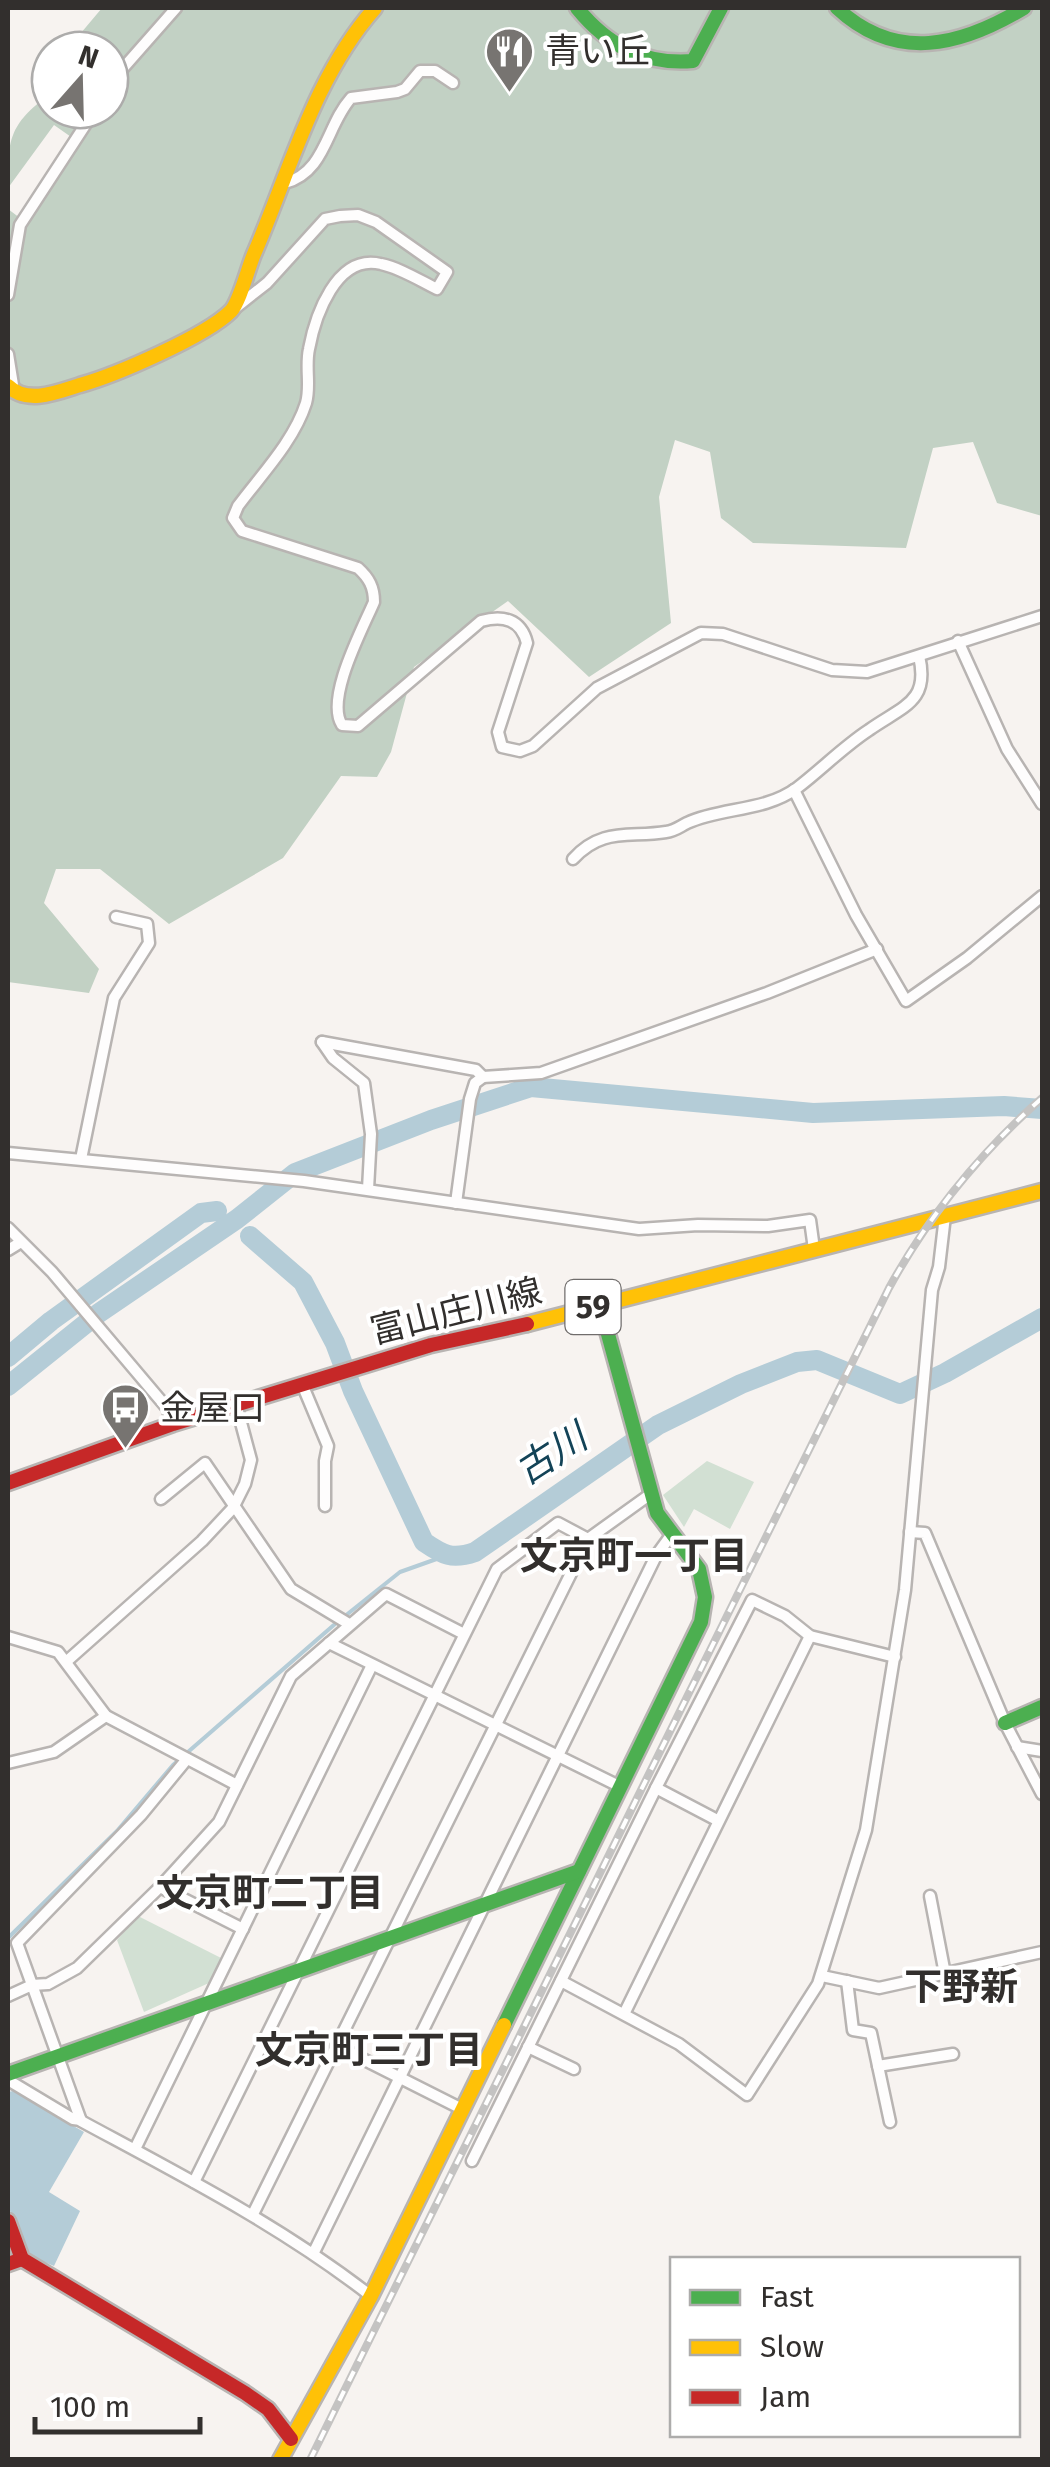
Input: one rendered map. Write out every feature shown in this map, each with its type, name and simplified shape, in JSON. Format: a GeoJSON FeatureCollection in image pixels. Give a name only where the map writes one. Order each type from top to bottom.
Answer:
{"type":"FeatureCollection","features":[{"type":"Feature","properties":{"kind":"street"},"geometry":{"type":"LineString","coordinates":[[130,60],[176,8]]}},
{"type":"Feature","properties":{"kind":"street"},"geometry":{"type":"LineString","coordinates":[[233,309],[242,278],[285,183],[308,114],[356,28],[376,8]]}},
{"type":"Feature","properties":{"kind":"street"},"geometry":{"type":"LineString","coordinates":[[577,8],[615,45],[652,62],[675,64],[693,61],[720,8]]}},
{"type":"Feature","properties":{"kind":"street"},"geometry":{"type":"LineString","coordinates":[[837,8],[860,29],[925,45],[984,31],[1024,8]]}},
{"type":"Feature","properties":{"kind":"street"},"geometry":{"type":"LineString","coordinates":[[285,183],[301,178],[316,162],[351,98],[405,89],[420,71],[435,71],[453,83]]}},
{"type":"Feature","properties":{"kind":"street"},"geometry":{"type":"LineString","coordinates":[[8,294],[20,225],[82,130]]}},
{"type":"Feature","properties":{"kind":"street"},"geometry":{"type":"LineString","coordinates":[[8,357],[11,389],[36,397],[85,384],[180,343],[233,309],[267,283],[325,219],[340,216],[358,215],[376,222],[447,272],[437,289],[379,263],[358,266],[338,280],[322,306],[309,349],[308,389],[299,420],[233,518],[242,531],[358,568],[368,576],[374,602],[338,693],[337,717],[342,725],[358,726],[481,622],[494,617],[518,624],[527,643],[498,732],[502,747],[520,752],[534,746],[597,688],[700,633],[724,634],[850,673],[867,672],[1042,616]]}},
{"type":"Feature","properties":{"kind":"street"},"geometry":{"type":"LineString","coordinates":[[958,641],[1007,749],[1042,804]]}},
{"type":"Feature","properties":{"kind":"street"},"geometry":{"type":"LineString","coordinates":[[573,859],[583,848],[610,835],[664,833],[687,823],[766,803],[794,790],[840,750],[918,696],[924,675],[919,656]]}},
{"type":"Feature","properties":{"kind":"street"},"geometry":{"type":"LineString","coordinates":[[794,790],[906,1001],[967,958],[1042,896]]}},
{"type":"Feature","properties":{"kind":"street"},"geometry":{"type":"LineString","coordinates":[[81,1160],[114,998],[148,943],[147,924],[116,917]]}},
{"type":"Feature","properties":{"kind":"street"},"geometry":{"type":"LineString","coordinates":[[456,1203],[470,1099],[475,1083],[483,1077],[541,1073],[767,993],[876,949]]}},
{"type":"Feature","properties":{"kind":"street"},"geometry":{"type":"LineString","coordinates":[[368,1189],[371,1134],[364,1083],[333,1058],[322,1042],[476,1070],[483,1077]]}},
{"type":"Feature","properties":{"kind":"street"},"geometry":{"type":"LineString","coordinates":[[8,1152],[304,1181],[638,1229],[768,1226],[803,1219],[810,1220],[814,1250]]}},
{"type":"Feature","properties":{"kind":"street","name":"富山庄川線"},"geometry":{"type":"LineString","coordinates":[[8,1483],[172,1424],[431,1345],[1042,1191]]}},
{"type":"Feature","properties":{"kind":"street"},"geometry":{"type":"LineString","coordinates":[[561,1981],[679,2044],[746,2095],[822,1976],[866,1830],[895,1656],[932,1290],[945,1216]]}},
{"type":"Feature","properties":{"kind":"street"},"geometry":{"type":"LineString","coordinates":[[8,1228],[52,1272],[167,1408],[172,1424]]}},
{"type":"Feature","properties":{"kind":"street"},"geometry":{"type":"LineString","coordinates":[[8,1250],[21,1242]]}},
{"type":"Feature","properties":{"kind":"street"},"geometry":{"type":"LineString","coordinates":[[280,2460],[370,2296],[701,1622],[705,1597],[699,1569],[657,1512],[600,1305]]}},
{"type":"Feature","properties":{"kind":"street"},"geometry":{"type":"LineString","coordinates":[[302,1384],[328,1446],[325,1506]]}},
{"type":"Feature","properties":{"kind":"street"},"geometry":{"type":"LineString","coordinates":[[67,1661],[202,1542],[233,1508],[251,1460],[236,1404]]}},
{"type":"Feature","properties":{"kind":"street"},"geometry":{"type":"LineString","coordinates":[[161,1499],[206,1463],[291,1588],[350,1624]]}},
{"type":"Feature","properties":{"kind":"street"},"geometry":{"type":"LineString","coordinates":[[253,2214],[588,1539],[652,1493]]}},
{"type":"Feature","properties":{"kind":"street"},"geometry":{"type":"LineString","coordinates":[[194,2182],[497,1569],[558,1523],[588,1539]]}},
{"type":"Feature","properties":{"kind":"street"},"geometry":{"type":"LineString","coordinates":[[910,1532],[924,1533],[1004,1723],[1042,1794]]}},
{"type":"Feature","properties":{"kind":"street"},"geometry":{"type":"LineString","coordinates":[[314,2252],[656,1556],[672,1534]]}},
{"type":"Feature","properties":{"kind":"street"},"geometry":{"type":"LineString","coordinates":[[8,1996],[32,1985],[48,1984],[77,1968],[160,1887],[219,1822],[291,1676],[386,1594],[464,1634]]}},
{"type":"Feature","properties":{"kind":"street"},"geometry":{"type":"LineString","coordinates":[[472,2160],[752,1600],[785,1616],[810,1636],[895,1656]]}},
{"type":"Feature","properties":{"kind":"street"},"geometry":{"type":"LineString","coordinates":[[625,2012],[810,1636]]}},
{"type":"Feature","properties":{"kind":"street"},"geometry":{"type":"LineString","coordinates":[[8,1637],[58,1652],[106,1716],[237,1785]]}},
{"type":"Feature","properties":{"kind":"street"},"geometry":{"type":"LineString","coordinates":[[329,1643],[620,1787]]}},
{"type":"Feature","properties":{"kind":"street"},"geometry":{"type":"LineString","coordinates":[[135,2150],[372,1666]]}},
{"type":"Feature","properties":{"kind":"street"},"geometry":{"type":"LineString","coordinates":[[1004,1723],[1042,1708]]}},
{"type":"Feature","properties":{"kind":"street"},"geometry":{"type":"LineString","coordinates":[[8,1763],[54,1752],[106,1716]]}},
{"type":"Feature","properties":{"kind":"street"},"geometry":{"type":"LineString","coordinates":[[1018,1747],[1042,1752]]}},
{"type":"Feature","properties":{"kind":"street"},"geometry":{"type":"LineString","coordinates":[[81,2120],[17,1943],[142,1814],[188,1759]]}},
{"type":"Feature","properties":{"kind":"street"},"geometry":{"type":"LineString","coordinates":[[656,1788],[718,1820]]}},
{"type":"Feature","properties":{"kind":"street"},"geometry":{"type":"LineString","coordinates":[[8,2077],[57,2056],[579,1870]]}},
{"type":"Feature","properties":{"kind":"street"},"geometry":{"type":"LineString","coordinates":[[160,1887],[242,1929]]}},
{"type":"Feature","properties":{"kind":"street"},"geometry":{"type":"LineString","coordinates":[[930,1896],[945,1974]]}},
{"type":"Feature","properties":{"kind":"street"},"geometry":{"type":"LineString","coordinates":[[822,1976],[879,1988],[1042,1952]]}},
{"type":"Feature","properties":{"kind":"street"},"geometry":{"type":"LineString","coordinates":[[846,1982],[853,2030],[871,2033],[890,2122]]}},
{"type":"Feature","properties":{"kind":"street"},"geometry":{"type":"LineString","coordinates":[[338,2046],[462,2109]]}},
{"type":"Feature","properties":{"kind":"street"},"geometry":{"type":"LineString","coordinates":[[528,2047],[574,2070]]}},
{"type":"Feature","properties":{"kind":"street"},"geometry":{"type":"LineString","coordinates":[[878,2066],[953,2054]]}},
{"type":"Feature","properties":{"kind":"street"},"geometry":{"type":"LineString","coordinates":[[8,2077],[72,2119],[81,2120],[253,2214],[314,2252],[370,2296]]}},
{"type":"Feature","properties":{"kind":"street"},"geometry":{"type":"LineString","coordinates":[[8,2221],[15,2261],[245,2393],[268,2409],[291,2440]]}},
{"type":"Feature","properties":{"kind":"green space"},"geometry":{"type":"Polygon","coordinates":[[[102,8],[1042,8],[1042,516],[997,503],[973,442],[933,448],[906,548],[753,543],[721,518],[710,452],[675,440],[659,497],[671,623],[589,677],[508,601],[414,667],[391,752],[377,777],[341,776],[283,858],[169,924],[100,869],[56,869],[44,903],[99,969],[89,993],[8,982],[8,209],[20,218],[74,139],[61,130],[130,130],[130,30],[83,30],[102,8]]]}},
{"type":"Feature","properties":{"kind":"green space"},"geometry":{"type":"Polygon","coordinates":[[[30,111],[30,130],[50,130],[8,188],[10,145],[30,111]]]}},
{"type":"Feature","properties":{"kind":"green space"},"geometry":{"type":"Polygon","coordinates":[[[707,1461],[754,1482],[730,1529],[694,1509],[684,1527],[663,1495],[707,1461]]]}},
{"type":"Feature","properties":{"kind":"green space"},"geometry":{"type":"Polygon","coordinates":[[[138,1916],[227,1961],[209,1983],[144,2012],[117,1940],[138,1916]]]}},
{"type":"Feature","properties":{"kind":"water"},"geometry":{"type":"Polygon","coordinates":[[[13,2091],[84,2132],[49,2192],[80,2211],[54,2266],[24,2247],[10,2211],[8,2092],[13,2091]]]}},
{"type":"Feature","properties":{"kind":"waterway"},"geometry":{"type":"LineString","coordinates":[[8,1386],[99,1313],[237,1219],[295,1173],[431,1120],[531,1087],[813,1113],[1004,1106],[1042,1109]]}},
{"type":"Feature","properties":{"kind":"waterway","name":"古川"},"geometry":{"type":"LineString","coordinates":[[8,1357],[51,1321],[201,1213],[217,1211]]}},
{"type":"Feature","properties":{"kind":"waterway","name":"古川"},"geometry":{"type":"LineString","coordinates":[[250,1236],[303,1282],[335,1343],[353,1391],[424,1542],[454,1556],[475,1552],[658,1425],[741,1384],[797,1362],[817,1360],[900,1394],[1042,1318]]}},
{"type":"Feature","properties":{"kind":"waterway"},"geometry":{"type":"LineString","coordinates":[[8,1938],[117,1831],[173,1765],[400,1572],[445,1556]]}},
{"type":"Feature","properties":{"kind":"railway"},"geometry":{"type":"LineString","coordinates":[[310,2460],[889,1288],[957,1186],[1042,1098]]}},
{"type":"Feature","properties":{"kind":"traffic: fast"},"geometry":{"type":"LineString","coordinates":[[577,8],[614,43],[643,56],[675,61],[693,61],[721,8]]}},
{"type":"Feature","properties":{"kind":"traffic: fast"},"geometry":{"type":"LineString","coordinates":[[837,8],[882,37],[929,43],[976,32],[1024,8]]}},
{"type":"Feature","properties":{"kind":"traffic: fast"},"geometry":{"type":"LineString","coordinates":[[504,2025],[701,1622],[705,1597],[699,1569],[657,1513],[600,1305]]}},
{"type":"Feature","properties":{"kind":"traffic: fast"},"geometry":{"type":"LineString","coordinates":[[1005,1723],[1042,1707]]}},
{"type":"Feature","properties":{"kind":"traffic: fast"},"geometry":{"type":"LineString","coordinates":[[8,2074],[579,1871]]}},
{"type":"Feature","properties":{"kind":"traffic: slow"},"geometry":{"type":"LineString","coordinates":[[8,386],[33,396],[96,380],[182,343],[231,311],[319,94],[375,8]]}},
{"type":"Feature","properties":{"kind":"traffic: slow"},"geometry":{"type":"LineString","coordinates":[[527,1324],[1042,1191]]}},
{"type":"Feature","properties":{"kind":"traffic: slow"},"geometry":{"type":"LineString","coordinates":[[280,2460],[371,2296],[504,2025]]}},
{"type":"Feature","properties":{"kind":"traffic: jam"},"geometry":{"type":"LineString","coordinates":[[8,1483],[173,1424],[431,1345],[527,1324]]}},
{"type":"Feature","properties":{"kind":"traffic: jam"},"geometry":{"type":"LineString","coordinates":[[8,2221],[22,2259],[245,2393],[268,2409],[291,2439]]}},
{"type":"Feature","properties":{"kind":"traffic: jam"},"geometry":{"type":"LineString","coordinates":[[8,2264],[22,2259]]}},
{"type":"Feature","properties":{"kind":"place","name":"青い丘"},"geometry":{"type":"Point","coordinates":[510,94]}},
{"type":"Feature","properties":{"kind":"place","name":"金屋口"},"geometry":{"type":"Point","coordinates":[125,1450]}},
{"type":"Feature","properties":{"kind":"district","name":"文京町一丁目"},"geometry":{"type":"Point","coordinates":[634,1556]}},
{"type":"Feature","properties":{"kind":"district","name":"文京町二丁目"},"geometry":{"type":"Point","coordinates":[270,1893]}},
{"type":"Feature","properties":{"kind":"district","name":"下野新"},"geometry":{"type":"Point","coordinates":[961,1987]}},
{"type":"Feature","properties":{"kind":"district","name":"文京町三丁目"},"geometry":{"type":"Point","coordinates":[369,2050]}}]}
